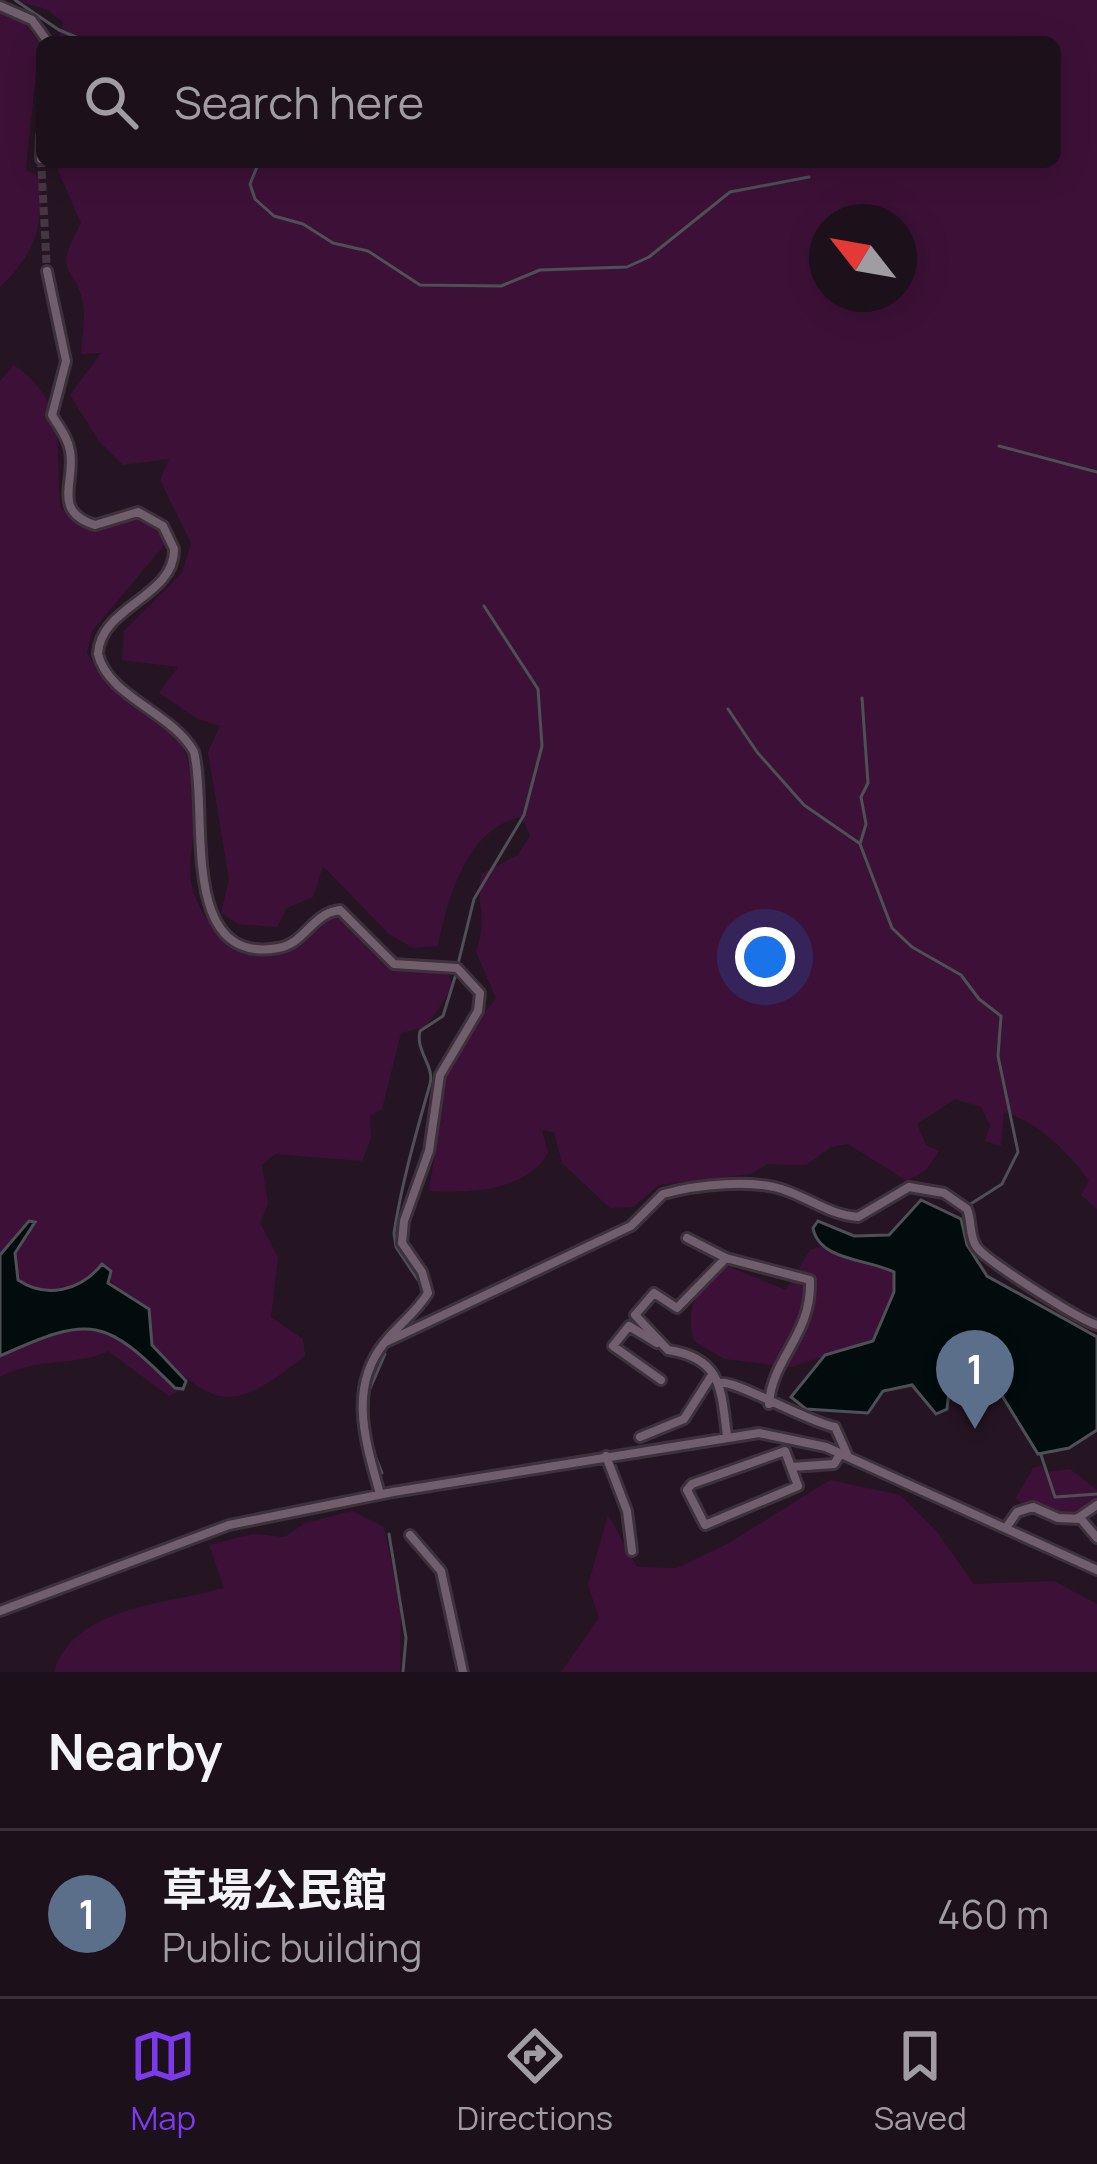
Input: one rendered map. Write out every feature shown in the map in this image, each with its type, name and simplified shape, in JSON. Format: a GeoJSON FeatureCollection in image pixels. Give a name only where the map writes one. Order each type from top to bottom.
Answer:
{"type":"FeatureCollection","features":[{"type":"Feature","properties":{"kind":"street"},"geometry":{"type":"LineString","coordinates":[[0,6],[32,20],[44,36]]}},
{"type":"Feature","properties":{"kind":"street"},"geometry":{"type":"LineString","coordinates":[[47,272],[67,361],[52,415],[70,450],[65,491],[71,510],[95,525],[138,512],[163,526],[174,549],[168,572],[109,626],[98,654],[106,674],[181,730],[194,752],[208,908],[216,926],[252,950],[279,948],[290,945],[320,915],[340,910],[357,921],[388,960],[410,968],[458,968],[480,993],[478,1011],[440,1075],[429,1151],[404,1221],[402,1243],[430,1288],[417,1312],[384,1343],[368,1372],[359,1418],[380,1494]]}},
{"type":"Feature","properties":{"kind":"street"},"geometry":{"type":"LineString","coordinates":[[384,1343],[474,1305],[631,1226],[663,1194],[756,1185],[783,1189],[826,1210],[858,1217],[909,1187],[944,1193],[967,1209],[974,1244],[985,1258],[1008,1268],[1079,1320],[1097,1325]]}},
{"type":"Feature","properties":{"kind":"street"},"geometry":{"type":"LineString","coordinates":[[687,1238],[726,1258],[811,1280],[800,1338],[770,1382],[769,1404]]}},
{"type":"Feature","properties":{"kind":"street"},"geometry":{"type":"LineString","coordinates":[[668,1350],[635,1315],[654,1293],[677,1308],[726,1258]]}},
{"type":"Feature","properties":{"kind":"street"},"geometry":{"type":"LineString","coordinates":[[661,1380],[614,1346],[629,1326],[668,1350],[697,1356],[720,1383],[727,1436]]}},
{"type":"Feature","properties":{"kind":"street"},"geometry":{"type":"LineString","coordinates":[[640,1437],[684,1419],[712,1375]]}},
{"type":"Feature","properties":{"kind":"street"},"geometry":{"type":"LineString","coordinates":[[720,1383],[739,1383],[769,1404],[835,1427],[844,1454]]}},
{"type":"Feature","properties":{"kind":"street"},"geometry":{"type":"LineString","coordinates":[[0,1611],[177,1540],[380,1494],[727,1436],[797,1438],[844,1454],[1097,1570]]}},
{"type":"Feature","properties":{"kind":"street"},"geometry":{"type":"LineString","coordinates":[[785,1451],[791,1467],[798,1486],[704,1525],[695,1514],[687,1490],[692,1484],[785,1451]]}},
{"type":"Feature","properties":{"kind":"street"},"geometry":{"type":"LineString","coordinates":[[791,1467],[834,1464],[844,1454]]}},
{"type":"Feature","properties":{"kind":"street"},"geometry":{"type":"LineString","coordinates":[[606,1456],[627,1511],[632,1551]]}},
{"type":"Feature","properties":{"kind":"street"},"geometry":{"type":"LineString","coordinates":[[1006,1528],[1017,1512],[1028,1507],[1065,1520],[1078,1518],[1097,1505]]}},
{"type":"Feature","properties":{"kind":"street"},"geometry":{"type":"LineString","coordinates":[[1078,1518],[1097,1538]]}},
{"type":"Feature","properties":{"kind":"street"},"geometry":{"type":"LineString","coordinates":[[410,1535],[441,1571],[463,1672]]}},
{"type":"Feature","properties":{"kind":"shaded area"},"geometry":{"type":"Polygon","coordinates":[[[13,0],[1097,0],[1097,1209],[1081,1195],[1089,1180],[1041,1131],[1004,1112],[1001,1146],[985,1141],[990,1125],[981,1107],[955,1099],[917,1124],[926,1145],[939,1151],[926,1170],[907,1181],[848,1144],[831,1147],[806,1165],[768,1164],[751,1174],[659,1185],[633,1207],[610,1208],[562,1163],[554,1132],[542,1130],[548,1153],[526,1175],[479,1190],[429,1191],[450,1058],[496,998],[476,952],[481,874],[518,855],[530,835],[521,817],[502,824],[474,850],[454,887],[438,946],[413,948],[389,934],[323,866],[313,897],[287,908],[277,927],[238,924],[221,913],[229,880],[208,752],[220,726],[196,718],[159,693],[178,667],[122,660],[124,631],[182,573],[191,543],[160,480],[169,459],[123,465],[99,441],[70,395],[101,353],[81,354],[83,304],[66,263],[81,223],[58,171],[1061,168],[1061,36],[60,36],[63,22],[46,9],[13,0]]]}},
{"type":"Feature","properties":{"kind":"shaded area"},"geometry":{"type":"Polygon","coordinates":[[[0,2],[11,4],[36,39],[26,170],[40,178],[41,195],[35,238],[0,287],[0,2]]]}},
{"type":"Feature","properties":{"kind":"shaded area"},"geometry":{"type":"Polygon","coordinates":[[[14,365],[45,396],[52,413],[61,509],[90,525],[138,512],[157,524],[167,542],[92,631],[87,653],[100,675],[179,733],[194,798],[191,882],[206,917],[235,945],[258,951],[287,945],[325,919],[349,912],[401,965],[446,965],[453,987],[426,1027],[401,1033],[382,1109],[370,1116],[371,1138],[362,1161],[275,1154],[262,1165],[268,1204],[260,1223],[278,1257],[271,1317],[303,1339],[305,1356],[242,1395],[210,1393],[174,1367],[152,1345],[149,1309],[118,1293],[103,1265],[84,1281],[63,1289],[40,1290],[17,1280],[15,1253],[34,1221],[0,1255],[0,381],[14,365]]]}},
{"type":"Feature","properties":{"kind":"shaded area"},"geometry":{"type":"Polygon","coordinates":[[[921,1200],[961,1219],[967,1245],[987,1276],[1097,1337],[1097,1430],[1069,1448],[1038,1454],[988,1373],[970,1363],[951,1372],[947,1409],[936,1414],[912,1385],[883,1391],[868,1413],[806,1409],[791,1397],[825,1355],[873,1341],[894,1292],[894,1272],[835,1253],[817,1239],[813,1228],[818,1221],[854,1236],[889,1235],[921,1200]]]}},
{"type":"Feature","properties":{"kind":"shaded area"},"geometry":{"type":"Polygon","coordinates":[[[29,1221],[35,1222],[15,1253],[18,1280],[40,1289],[63,1289],[84,1281],[102,1264],[111,1271],[108,1283],[149,1309],[152,1345],[186,1381],[183,1389],[175,1388],[131,1348],[96,1330],[56,1333],[0,1356],[0,1255],[29,1221]]]}},
{"type":"Feature","properties":{"kind":"shaded area"},"geometry":{"type":"Polygon","coordinates":[[[823,1246],[895,1272],[894,1292],[873,1340],[792,1367],[724,1359],[694,1341],[691,1318],[696,1298],[725,1265],[786,1290],[810,1250],[823,1246]]]}},
{"type":"Feature","properties":{"kind":"shaded area"},"geometry":{"type":"Polygon","coordinates":[[[67,1330],[115,1332],[174,1388],[183,1389],[169,1396],[108,1351],[0,1377],[0,1356],[67,1330]]]}},
{"type":"Feature","properties":{"kind":"shaded area"},"geometry":{"type":"Polygon","coordinates":[[[1040,1466],[1048,1472],[1070,1469],[1097,1490],[1097,1501],[1054,1516],[1026,1507],[1016,1498],[1033,1468],[1040,1466]]]}},
{"type":"Feature","properties":{"kind":"shaded area"},"geometry":{"type":"Polygon","coordinates":[[[830,1480],[900,1495],[937,1532],[974,1584],[1054,1581],[1097,1604],[1097,1672],[561,1672],[599,1618],[588,1585],[608,1515],[637,1567],[677,1568],[729,1543],[830,1480]]]}},
{"type":"Feature","properties":{"kind":"shaded area"},"geometry":{"type":"Polygon","coordinates":[[[352,1511],[384,1527],[401,1611],[400,1672],[54,1672],[65,1650],[101,1621],[224,1588],[209,1545],[253,1534],[284,1537],[306,1523],[352,1511]]]}},
{"type":"Feature","properties":{"kind":"waterway"},"geometry":{"type":"LineString","coordinates":[[15,0],[74,36]]}},
{"type":"Feature","properties":{"kind":"waterway"},"geometry":{"type":"LineString","coordinates":[[257,168],[250,184],[255,199],[274,216],[303,224],[333,243],[368,251],[420,285],[501,286],[540,270],[627,267],[649,257],[730,192],[809,177]]}},
{"type":"Feature","properties":{"kind":"waterway"},"geometry":{"type":"LineString","coordinates":[[999,446],[1097,472]]}},
{"type":"Feature","properties":{"kind":"waterway"},"geometry":{"type":"LineString","coordinates":[[458,964],[474,899],[524,815],[542,746],[538,689],[484,606]]}},
{"type":"Feature","properties":{"kind":"waterway"},"geometry":{"type":"LineString","coordinates":[[862,698],[868,783],[861,797],[866,824],[860,844],[892,928],[912,947],[961,975],[979,999],[1001,1016],[998,1056],[1018,1152],[1002,1184],[969,1205]]}},
{"type":"Feature","properties":{"kind":"waterway"},"geometry":{"type":"LineString","coordinates":[[728,709],[757,752],[804,805],[859,843]]}},
{"type":"Feature","properties":{"kind":"waterway"},"geometry":{"type":"LineString","coordinates":[[418,1280],[396,1247],[394,1233],[430,1084],[420,1031],[443,1016],[456,974]]}},
{"type":"Feature","properties":{"kind":"waterway"},"geometry":{"type":"LineString","coordinates":[[393,1327],[410,1311]]}},
{"type":"Feature","properties":{"kind":"waterway"},"geometry":{"type":"LineString","coordinates":[[367,1421],[369,1391],[385,1354]]}},
{"type":"Feature","properties":{"kind":"waterway"},"geometry":{"type":"LineString","coordinates":[[372,1448],[382,1473]]}},
{"type":"Feature","properties":{"kind":"waterway"},"geometry":{"type":"LineString","coordinates":[[1041,1455],[1055,1497],[1097,1494]]}},
{"type":"Feature","properties":{"kind":"waterway"},"geometry":{"type":"LineString","coordinates":[[389,1534],[406,1638],[403,1672]]}},
{"type":"Feature","properties":{"kind":"tunnel"},"geometry":{"type":"LineString","coordinates":[[41,168],[47,271]]}},
{"type":"Feature","properties":{"kind":"place","name":"草場公民館"},"geometry":{"type":"Point","coordinates":[975,1429]}}]}
